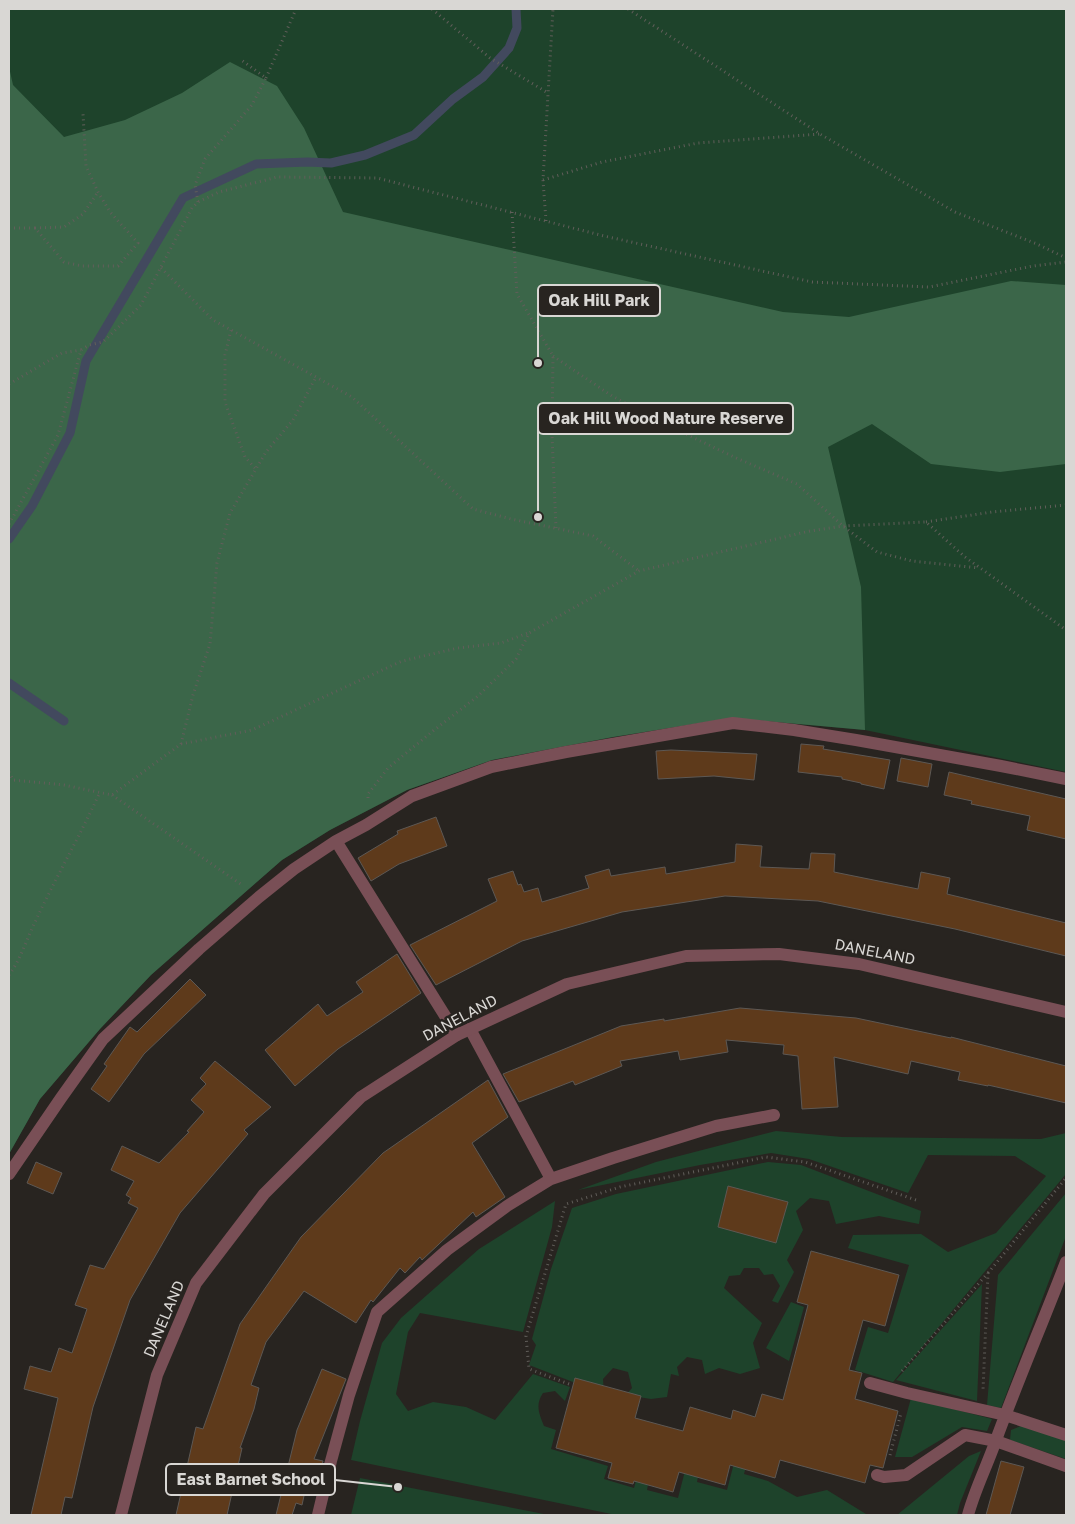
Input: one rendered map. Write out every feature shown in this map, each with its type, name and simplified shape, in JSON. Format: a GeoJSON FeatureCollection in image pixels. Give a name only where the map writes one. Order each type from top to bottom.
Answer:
{"type":"FeatureCollection","features":[{"type":"Feature","properties":{"kind":"street"},"geometry":{"type":"LineString","coordinates":[[9,1174],[60,1098],[103,1040],[199,949],[258,897],[294,869],[336,841],[366,825],[412,796],[491,767],[733,723],[838,737],[1066,779]]}},
{"type":"Feature","properties":{"kind":"street"},"geometry":{"type":"LineString","coordinates":[[336,841],[457,1035]]}},
{"type":"Feature","properties":{"kind":"street","name":"DANELAND"},"geometry":{"type":"LineString","coordinates":[[121,1515],[157,1375],[196,1283],[264,1194],[361,1097],[457,1035],[567,984],[686,956],[779,954],[859,964],[1066,1012]]}},
{"type":"Feature","properties":{"kind":"street"},"geometry":{"type":"LineString","coordinates":[[470,1029],[551,1179]]}},
{"type":"Feature","properties":{"kind":"street"},"geometry":{"type":"LineString","coordinates":[[318,1515],[349,1395],[377,1312],[447,1250],[507,1206],[551,1179],[716,1126],[774,1115]]}},
{"type":"Feature","properties":{"kind":"street"},"geometry":{"type":"LineString","coordinates":[[968,1515],[1004,1415],[1066,1262]]}},
{"type":"Feature","properties":{"kind":"street"},"geometry":{"type":"LineString","coordinates":[[870,1383],[1004,1415],[1066,1435]]}},
{"type":"Feature","properties":{"kind":"street"},"geometry":{"type":"LineString","coordinates":[[880,1476],[906,1475],[965,1435],[996,1441],[1066,1466]]}},
{"type":"Feature","properties":{"kind":"path"},"geometry":{"type":"LineString","coordinates":[[198,202],[195,185],[205,159],[252,105],[296,9]]}},
{"type":"Feature","properties":{"kind":"path"},"geometry":{"type":"LineString","coordinates":[[432,9],[490,58],[549,93]]}},
{"type":"Feature","properties":{"kind":"path"},"geometry":{"type":"LineString","coordinates":[[546,221],[543,180],[553,9]]}},
{"type":"Feature","properties":{"kind":"path"},"geometry":{"type":"LineString","coordinates":[[628,9],[820,134],[955,212],[1066,258]]}},
{"type":"Feature","properties":{"kind":"path"},"geometry":{"type":"LineString","coordinates":[[240,59],[266,78]]}},
{"type":"Feature","properties":{"kind":"path"},"geometry":{"type":"LineString","coordinates":[[35,228],[64,262],[82,266],[118,266],[138,243],[119,224],[98,192],[86,166],[83,114]]}},
{"type":"Feature","properties":{"kind":"path"},"geometry":{"type":"LineString","coordinates":[[543,180],[602,162],[698,143],[820,134]]}},
{"type":"Feature","properties":{"kind":"path"},"geometry":{"type":"LineString","coordinates":[[9,384],[62,354],[81,350],[88,345],[102,342],[141,305],[192,208],[198,202],[219,192],[277,177],[377,178],[604,236],[812,282],[929,287],[1033,266],[1066,262]]}},
{"type":"Feature","properties":{"kind":"path"},"geometry":{"type":"LineString","coordinates":[[9,228],[64,227],[83,214],[98,192]]}},
{"type":"Feature","properties":{"kind":"path"},"geometry":{"type":"LineString","coordinates":[[512,212],[517,294],[553,356],[612,396],[734,457],[797,484],[843,526],[877,552],[912,561],[980,568]]}},
{"type":"Feature","properties":{"kind":"path"},"geometry":{"type":"LineString","coordinates":[[161,268],[213,320],[352,397],[473,508],[511,519],[593,536],[639,571]]}},
{"type":"Feature","properties":{"kind":"path"},"geometry":{"type":"LineString","coordinates":[[231,330],[225,355],[225,402],[245,457],[256,468]]}},
{"type":"Feature","properties":{"kind":"path"},"geometry":{"type":"LineString","coordinates":[[9,524],[58,435],[81,350]]}},
{"type":"Feature","properties":{"kind":"path"},"geometry":{"type":"LineString","coordinates":[[553,356],[552,435],[556,528]]}},
{"type":"Feature","properties":{"kind":"path"},"geometry":{"type":"LineString","coordinates":[[181,744],[193,695],[210,644],[216,563],[230,513],[266,452],[293,420],[316,377]]}},
{"type":"Feature","properties":{"kind":"path"},"geometry":{"type":"LineString","coordinates":[[112,795],[181,744],[252,730],[402,661],[458,648],[501,643],[529,633],[639,571],[792,535],[843,526],[926,522],[992,512],[1066,505]]}},
{"type":"Feature","properties":{"kind":"path"},"geometry":{"type":"LineString","coordinates":[[926,522],[965,557],[1066,630]]}},
{"type":"Feature","properties":{"kind":"path"},"geometry":{"type":"LineString","coordinates":[[366,825],[368,794],[388,768],[478,696],[516,659],[529,633]]}},
{"type":"Feature","properties":{"kind":"path"},"geometry":{"type":"LineString","coordinates":[[9,772],[11,780],[64,786],[112,795],[258,897]]}},
{"type":"Feature","properties":{"kind":"path"},"geometry":{"type":"LineString","coordinates":[[9,976],[35,920],[84,827],[100,792]]}},
{"type":"Feature","properties":{"kind":"path"},"geometry":{"type":"LineString","coordinates":[[570,1384],[529,1369],[526,1336],[566,1204],[620,1187],[766,1157],[805,1162],[916,1200]]}},
{"type":"Feature","properties":{"kind":"path"},"geometry":{"type":"LineString","coordinates":[[887,1388],[988,1273],[1066,1178]]}},
{"type":"Feature","properties":{"kind":"path"},"geometry":{"type":"LineString","coordinates":[[983,1410],[988,1273]]}},
{"type":"Feature","properties":{"kind":"path"},"geometry":{"type":"LineString","coordinates":[[880,1476],[907,1393]]}},
{"type":"Feature","properties":{"kind":"green space"},"geometry":{"type":"Polygon","coordinates":[[[9,9],[1066,9],[1066,772],[865,730],[733,718],[613,737],[492,760],[407,790],[330,830],[282,860],[151,975],[100,1029],[40,1099],[9,1154],[9,9]]]}},
{"type":"Feature","properties":{"kind":"green space"},"geometry":{"type":"Polygon","coordinates":[[[230,62],[277,86],[304,128],[343,212],[783,312],[849,317],[1011,281],[1066,285],[1066,464],[1000,472],[931,464],[872,424],[828,447],[861,587],[865,730],[732,718],[613,737],[492,760],[407,790],[330,830],[282,860],[151,975],[100,1029],[40,1099],[9,1154],[9,67],[13,85],[64,137],[125,120],[182,93],[230,62]]]}},
{"type":"Feature","properties":{"kind":"green space"},"geometry":{"type":"Polygon","coordinates":[[[776,1131],[842,1137],[1041,1139],[1066,1133],[1066,1174],[893,1382],[855,1370],[868,1327],[888,1333],[909,1265],[848,1248],[853,1235],[921,1234],[948,1252],[996,1233],[1046,1176],[1015,1156],[928,1155],[908,1193],[809,1159],[771,1153],[700,1165],[578,1190],[656,1162],[776,1131]]]}},
{"type":"Feature","properties":{"kind":"green space"},"geometry":{"type":"Polygon","coordinates":[[[768,1162],[801,1165],[921,1211],[919,1224],[879,1216],[836,1224],[829,1201],[810,1198],[796,1211],[803,1230],[787,1260],[794,1272],[778,1303],[772,1301],[780,1286],[773,1274],[764,1275],[759,1268],[744,1268],[740,1275],[729,1276],[724,1288],[762,1323],[753,1343],[760,1368],[740,1374],[719,1368],[705,1374],[702,1360],[687,1357],[677,1367],[679,1376],[671,1374],[667,1397],[651,1399],[626,1395],[632,1388],[628,1372],[613,1368],[603,1379],[604,1394],[529,1365],[536,1345],[532,1339],[551,1269],[572,1208],[616,1194],[768,1162]]]}},
{"type":"Feature","properties":{"kind":"green space"},"geometry":{"type":"Polygon","coordinates":[[[1066,1193],[1066,1236],[1001,1408],[987,1405],[998,1275],[1066,1193]]]}},
{"type":"Feature","properties":{"kind":"green space"},"geometry":{"type":"Polygon","coordinates":[[[555,1201],[552,1227],[523,1332],[420,1313],[408,1332],[396,1394],[408,1411],[433,1402],[466,1407],[495,1420],[533,1374],[570,1387],[565,1401],[555,1391],[543,1393],[539,1401],[539,1413],[544,1426],[556,1430],[551,1449],[608,1466],[604,1479],[634,1488],[637,1477],[649,1479],[647,1490],[678,1498],[686,1467],[699,1471],[697,1482],[727,1490],[735,1459],[747,1462],[744,1474],[768,1481],[797,1497],[827,1490],[866,1514],[877,1515],[616,1515],[351,1460],[382,1343],[401,1318],[479,1249],[555,1201]]]}},
{"type":"Feature","properties":{"kind":"green space"},"geometry":{"type":"Polygon","coordinates":[[[982,1284],[977,1401],[896,1380],[982,1284]]]}},
{"type":"Feature","properties":{"kind":"green space"},"geometry":{"type":"Polygon","coordinates":[[[791,1302],[804,1307],[789,1361],[766,1348],[791,1302]]]}},
{"type":"Feature","properties":{"kind":"green space"},"geometry":{"type":"Polygon","coordinates":[[[911,1398],[992,1419],[987,1431],[962,1427],[912,1457],[895,1457],[911,1398]]]}},
{"type":"Feature","properties":{"kind":"green space"},"geometry":{"type":"Polygon","coordinates":[[[1021,1426],[1066,1440],[1066,1459],[1010,1440],[1011,1430],[1021,1426]]]}},
{"type":"Feature","properties":{"kind":"green space"},"geometry":{"type":"Polygon","coordinates":[[[981,1451],[957,1515],[897,1515],[969,1456],[981,1451]]]}},
{"type":"Feature","properties":{"kind":"green space"},"geometry":{"type":"Polygon","coordinates":[[[360,1478],[549,1515],[351,1515],[360,1478]]]}},
{"type":"Feature","properties":{"kind":"building"},"geometry":{"type":"Polygon","coordinates":[[[801,744],[824,746],[823,749],[890,760],[884,789],[842,779],[842,777],[798,772],[801,744]]]}},
{"type":"Feature","properties":{"kind":"building"},"geometry":{"type":"Polygon","coordinates":[[[656,751],[757,754],[754,780],[714,776],[658,779],[656,751]]]}},
{"type":"Feature","properties":{"kind":"building"},"geometry":{"type":"Polygon","coordinates":[[[901,758],[932,764],[928,787],[897,781],[901,758]]]}},
{"type":"Feature","properties":{"kind":"building"},"geometry":{"type":"Polygon","coordinates":[[[949,772],[1066,799],[1066,839],[1027,830],[1030,816],[971,804],[972,801],[944,795],[949,772]]]}},
{"type":"Feature","properties":{"kind":"building"},"geometry":{"type":"Polygon","coordinates":[[[436,817],[447,846],[399,864],[371,881],[358,858],[398,834],[397,831],[436,817]]]}},
{"type":"Feature","properties":{"kind":"building"},"geometry":{"type":"Polygon","coordinates":[[[736,844],[762,846],[760,867],[809,869],[811,853],[835,854],[834,872],[918,889],[921,872],[950,878],[947,894],[1066,923],[1066,956],[955,929],[818,901],[725,896],[622,912],[522,941],[436,985],[410,945],[497,901],[488,879],[513,871],[518,885],[521,884],[524,892],[538,888],[542,902],[589,888],[585,876],[609,869],[611,876],[665,867],[666,874],[735,862],[736,844]]]}},
{"type":"Feature","properties":{"kind":"building"},"geometry":{"type":"Polygon","coordinates":[[[397,954],[421,993],[338,1049],[295,1086],[265,1050],[318,1004],[327,1016],[363,992],[356,982],[397,954]]]}},
{"type":"Feature","properties":{"kind":"building"},"geometry":{"type":"Polygon","coordinates":[[[190,979],[206,995],[144,1054],[109,1102],[91,1089],[107,1066],[104,1064],[130,1027],[137,1032],[190,979]]]}},
{"type":"Feature","properties":{"kind":"building"},"geometry":{"type":"Polygon","coordinates":[[[740,1008],[856,1018],[951,1037],[1066,1066],[1066,1103],[958,1080],[960,1072],[911,1061],[908,1074],[834,1057],[838,1107],[802,1109],[798,1056],[783,1054],[784,1045],[726,1040],[728,1052],[680,1060],[678,1051],[620,1061],[622,1066],[575,1085],[573,1081],[519,1102],[503,1074],[621,1026],[740,1008]]]}},
{"type":"Feature","properties":{"kind":"building"},"geometry":{"type":"Polygon","coordinates":[[[215,1061],[271,1107],[244,1130],[248,1134],[180,1213],[130,1300],[93,1407],[72,1498],[65,1497],[61,1515],[31,1515],[58,1398],[24,1389],[30,1366],[51,1372],[59,1348],[72,1353],[87,1309],[75,1305],[90,1265],[104,1269],[138,1208],[128,1203],[131,1198],[126,1195],[134,1181],[111,1170],[122,1146],[159,1163],[189,1132],[187,1131],[204,1112],[191,1100],[206,1084],[200,1078],[215,1061]]]}},
{"type":"Feature","properties":{"kind":"building"},"geometry":{"type":"Polygon","coordinates":[[[488,1080],[508,1117],[472,1143],[505,1197],[476,1217],[473,1212],[422,1260],[420,1257],[405,1273],[400,1268],[373,1302],[371,1300],[356,1323],[304,1291],[266,1342],[251,1385],[259,1388],[254,1409],[240,1448],[242,1448],[227,1515],[176,1515],[196,1427],[203,1429],[240,1324],[301,1237],[383,1153],[488,1080]]]}},
{"type":"Feature","properties":{"kind":"building"},"geometry":{"type":"Polygon","coordinates":[[[36,1162],[62,1173],[53,1194],[27,1183],[36,1162]]]}},
{"type":"Feature","properties":{"kind":"building"},"geometry":{"type":"Polygon","coordinates":[[[728,1186],[788,1202],[776,1243],[718,1227],[728,1186]]]}},
{"type":"Feature","properties":{"kind":"building"},"geometry":{"type":"Polygon","coordinates":[[[811,1251],[899,1275],[885,1326],[863,1320],[849,1370],[862,1373],[855,1399],[898,1411],[883,1468],[870,1465],[865,1483],[780,1460],[775,1478],[730,1465],[725,1485],[679,1472],[673,1492],[634,1481],[633,1484],[608,1478],[612,1463],[556,1448],[575,1378],[641,1396],[635,1418],[683,1431],[690,1407],[731,1419],[733,1410],[755,1417],[762,1394],[783,1400],[808,1305],[797,1302],[811,1251]]]}},
{"type":"Feature","properties":{"kind":"building"},"geometry":{"type":"Polygon","coordinates":[[[322,1369],[346,1379],[314,1459],[323,1461],[317,1484],[307,1482],[302,1505],[296,1503],[292,1515],[276,1515],[297,1430],[322,1369]]]}},
{"type":"Feature","properties":{"kind":"building"},"geometry":{"type":"Polygon","coordinates":[[[1001,1461],[1024,1467],[1010,1515],[986,1515],[1001,1461]]]}},
{"type":"Feature","properties":{"kind":"waterway"},"geometry":{"type":"LineString","coordinates":[[9,539],[32,506],[70,433],[86,361],[183,198],[256,164],[331,163],[365,155],[414,135],[453,99],[483,77],[509,48],[517,28],[516,9]]}},
{"type":"Feature","properties":{"kind":"waterway"},"geometry":{"type":"LineString","coordinates":[[9,683],[64,721]]}},
{"type":"Feature","properties":{"kind":"place","name":"Oak Hill Park"},"geometry":{"type":"Point","coordinates":[538,363]}},
{"type":"Feature","properties":{"kind":"place","name":"Oak Hill Wood Nature Reserve"},"geometry":{"type":"Point","coordinates":[538,517]}},
{"type":"Feature","properties":{"kind":"place","name":"East Barnet School"},"geometry":{"type":"Point","coordinates":[398,1487]}}]}
